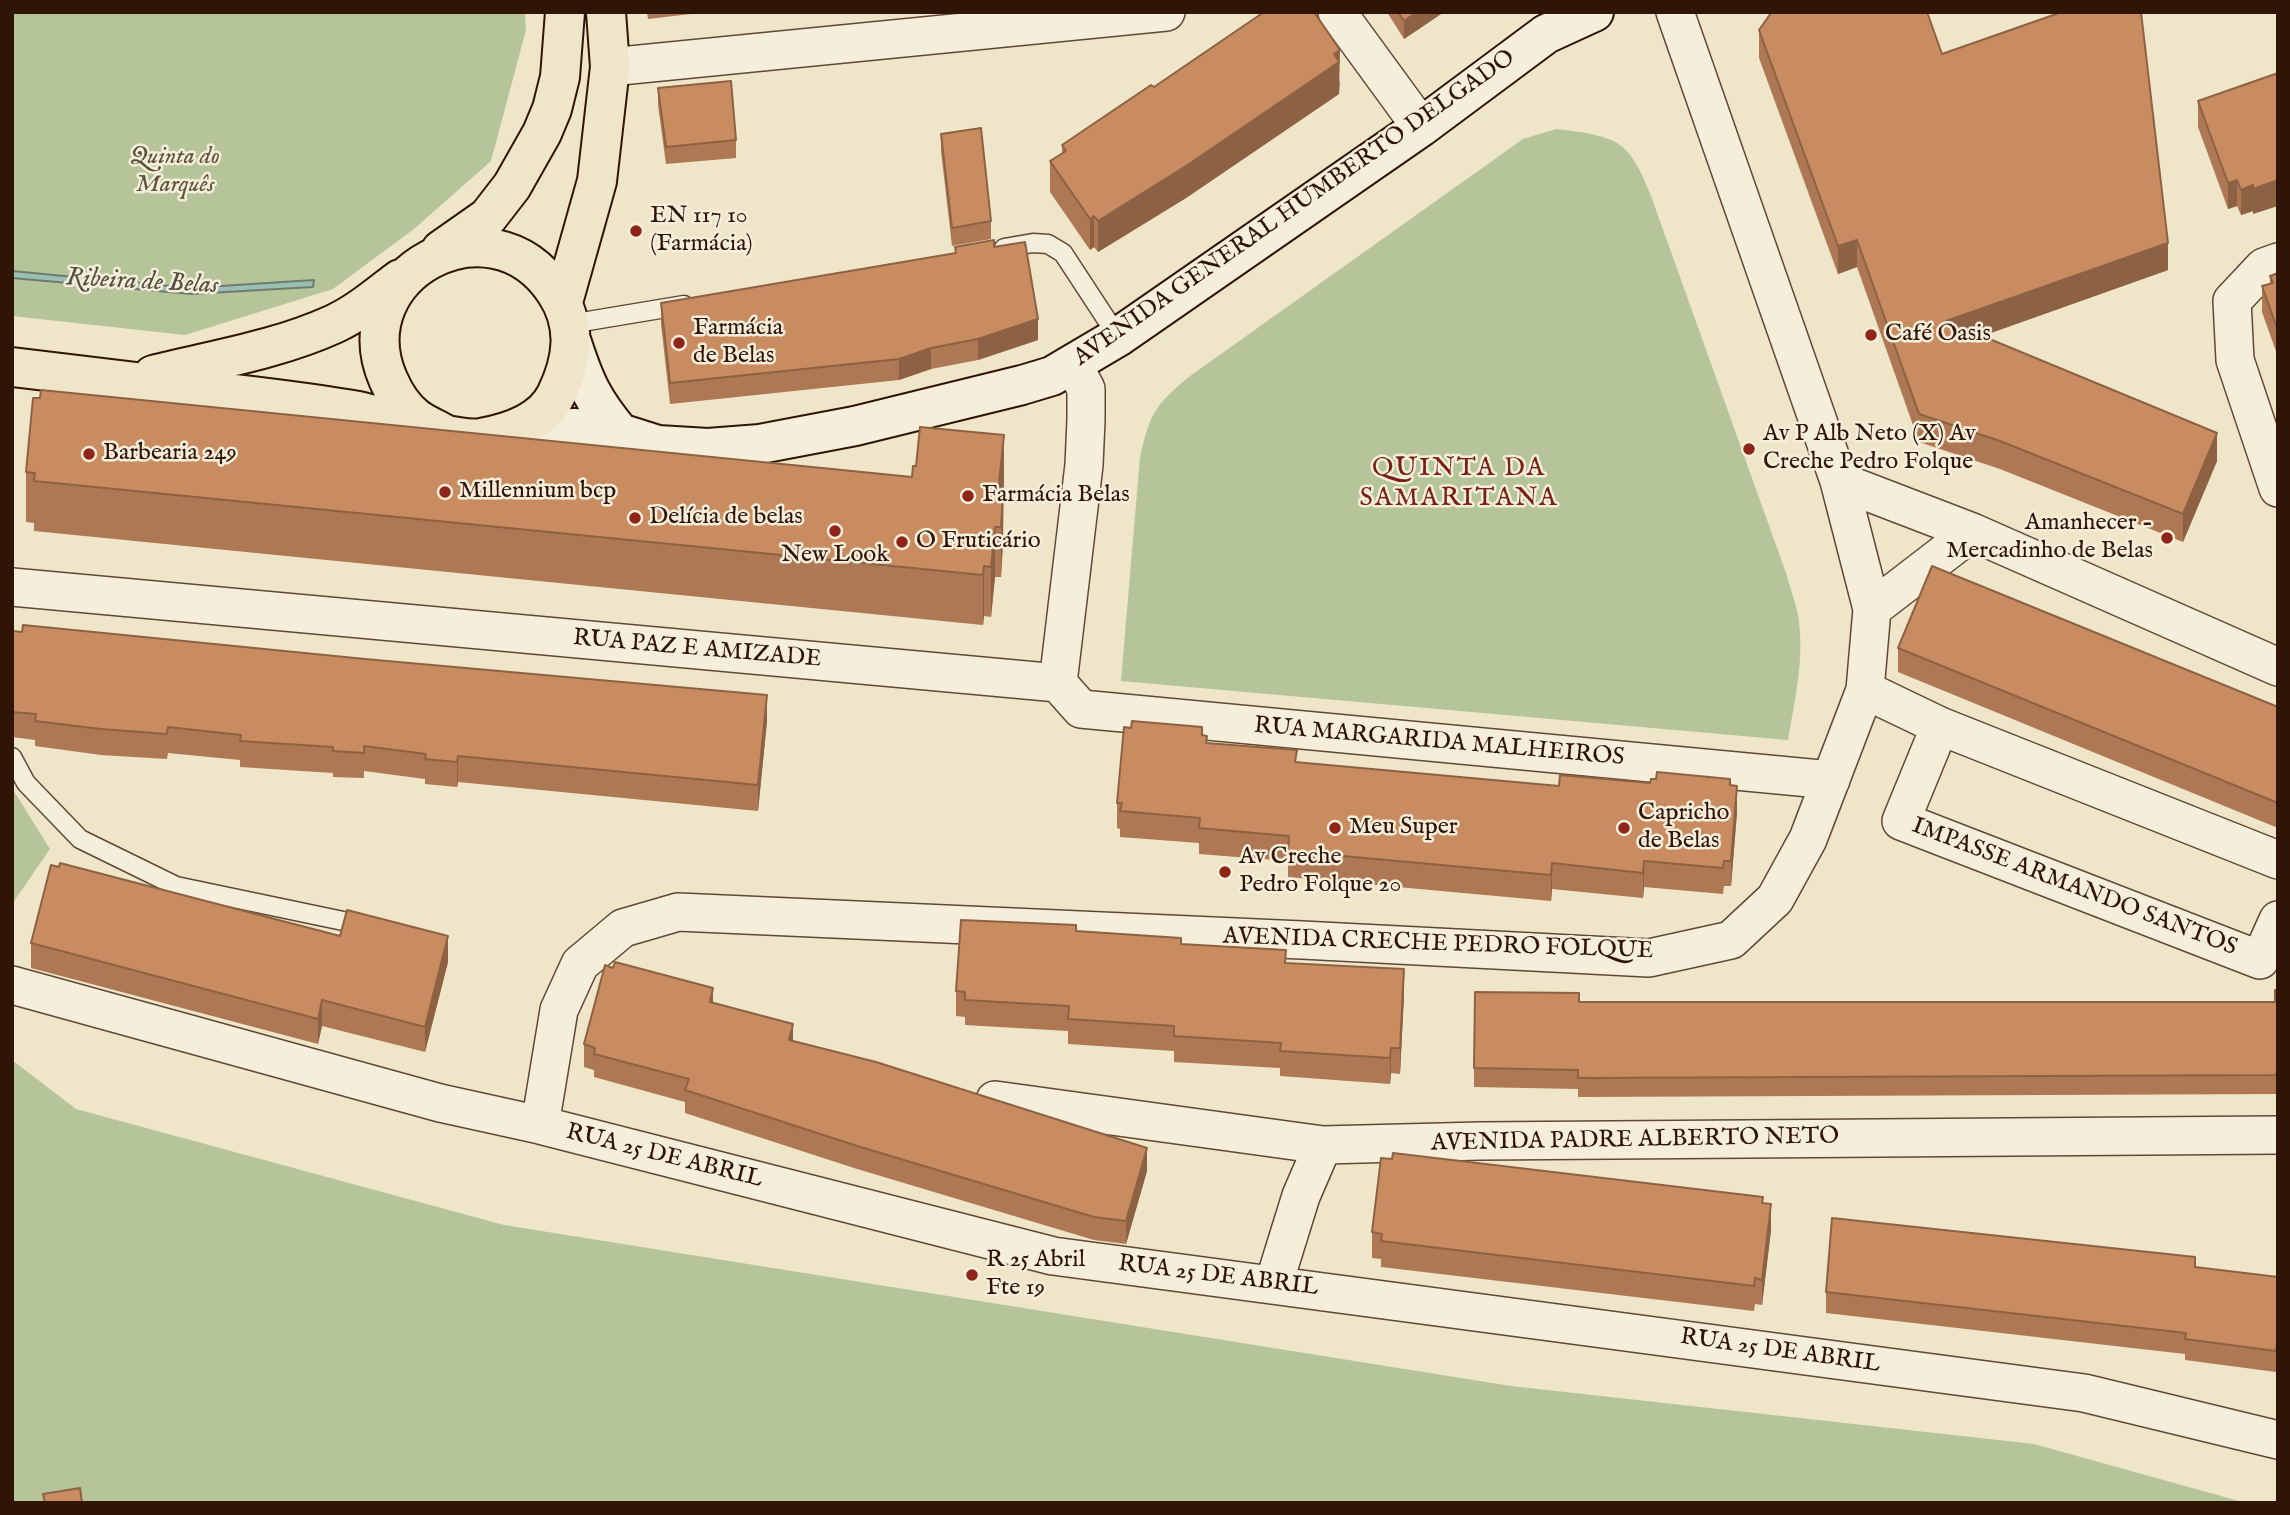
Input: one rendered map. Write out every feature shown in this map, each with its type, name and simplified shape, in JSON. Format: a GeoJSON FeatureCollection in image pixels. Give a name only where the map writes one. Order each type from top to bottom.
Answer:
{"type":"FeatureCollection","features":[{"type":"Feature","properties":{"kind":"main road"},"geometry":{"type":"LineString","coordinates":[[127,381],[284,343],[334,324],[360,310],[488,217],[512,186],[542,133],[552,109],[560,77],[565,12]]}},
{"type":"Feature","properties":{"kind":"main road"},"geometry":{"type":"LineString","coordinates":[[12,367],[285,400],[358,412],[474,439],[505,434],[532,421],[553,399],[566,373],[568,323],[597,181],[610,67],[606,12]]}},
{"type":"Feature","properties":{"kind":"main road","name":"AVENIDA GENERAL HUMBERTO DELGADO"},"geometry":{"type":"LineString","coordinates":[[505,434],[574,428],[620,433],[658,445],[708,448],[760,444],[855,426],[1052,376],[1118,337],[1421,127],[1546,34],[1594,12]]}},
{"type":"Feature","properties":{"kind":"main road"},"geometry":{"type":"LineString","coordinates":[[443,433],[415,417],[394,393],[382,364],[380,332],[388,301],[419,265],[461,247],[492,247],[521,257],[546,276],[568,323],[584,380],[598,406],[620,433]]}},
{"type":"Feature","properties":{"kind":"street"},"geometry":{"type":"LineString","coordinates":[[610,67],[1166,12]]}},
{"type":"Feature","properties":{"kind":"street"},"geometry":{"type":"LineString","coordinates":[[1337,12],[1421,127]]}},
{"type":"Feature","properties":{"kind":"street","name":"AVENIDA CRECHE PEDRO FOLQUE"},"geometry":{"type":"LineString","coordinates":[[540,1125],[559,1010],[580,964],[623,928],[678,912],[1649,958],[1731,940],[1775,899],[1808,839],[1865,690],[1872,609],[1839,481],[1675,12]]}},
{"type":"Feature","properties":{"kind":"street"},"geometry":{"type":"LineString","coordinates":[[2278,262],[2264,267],[2232,302],[2235,360],[2278,488]]}},
{"type":"Feature","properties":{"kind":"street"},"geometry":{"type":"LineString","coordinates":[[1058,683],[1084,465],[1086,389],[1073,364]]}},
{"type":"Feature","properties":{"kind":"street"},"geometry":{"type":"LineString","coordinates":[[1839,481],[1972,532],[2278,667]]}},
{"type":"Feature","properties":{"kind":"street"},"geometry":{"type":"LineString","coordinates":[[1872,609],[1972,532]]}},
{"type":"Feature","properties":{"kind":"street","name":"RUA PAZ E AMIZADE"},"geometry":{"type":"LineString","coordinates":[[13,592],[1058,683]]}},
{"type":"Feature","properties":{"kind":"street","name":"RUA MARGARIDA MALHEIROS"},"geometry":{"type":"LineString","coordinates":[[1058,683],[1081,709],[1831,780]]}},
{"type":"Feature","properties":{"kind":"street"},"geometry":{"type":"LineString","coordinates":[[1865,690],[1940,726],[2278,860]]}},
{"type":"Feature","properties":{"kind":"street","name":"IMPASSE ARMANDO SANTOS"},"geometry":{"type":"LineString","coordinates":[[1940,726],[1901,821],[2260,960],[2278,920]]}},
{"type":"Feature","properties":{"kind":"street","name":"RUA 25 DE ABRIL"},"geometry":{"type":"LineString","coordinates":[[12,985],[428,1100],[540,1125],[1053,1256],[1274,1283],[2084,1393],[2278,1440]]}},
{"type":"Feature","properties":{"kind":"street","name":"AVENIDA PADRE ALBERTO NETO"},"geometry":{"type":"LineString","coordinates":[[995,1100],[1323,1145],[2278,1135]]}},
{"type":"Feature","properties":{"kind":"street"},"geometry":{"type":"LineString","coordinates":[[1274,1283],[1301,1196],[1323,1145]]}},
{"type":"Feature","properties":{"kind":"lane"},"geometry":{"type":"LineString","coordinates":[[992,250],[1032,243],[1048,244],[1063,253],[1118,337]]}},
{"type":"Feature","properties":{"kind":"lane"},"geometry":{"type":"LineString","coordinates":[[568,323],[696,303]]}},
{"type":"Feature","properties":{"kind":"lane"},"geometry":{"type":"LineString","coordinates":[[12,757],[26,783],[80,839],[176,886],[385,930]]}},
{"type":"Feature","properties":{"kind":"green space","name":"Quinta do Marquês"},"geometry":{"type":"Polygon","coordinates":[[[12,12],[525,12],[526,30],[491,161],[414,229],[333,289],[185,335],[12,316],[12,12]]]}},
{"type":"Feature","properties":{"kind":"green space"},"geometry":{"type":"Polygon","coordinates":[[[1556,129],[1598,136],[1620,145],[1635,162],[1651,196],[1797,610],[1800,662],[1788,740],[1121,681],[1140,457],[1147,430],[1161,403],[1190,376],[1523,139],[1556,129]]]}},
{"type":"Feature","properties":{"kind":"green space"},"geometry":{"type":"Polygon","coordinates":[[[12,788],[50,849],[12,904],[12,788]]]}},
{"type":"Feature","properties":{"kind":"green space"},"geometry":{"type":"Polygon","coordinates":[[[12,1060],[76,1109],[504,1225],[1511,1386],[2034,1444],[2246,1503],[12,1503],[12,1060]]]}},
{"type":"Feature","properties":{"kind":"water"},"geometry":{"type":"Polygon","coordinates":[[[12,271],[190,288],[314,280],[313,287],[191,294],[12,278],[12,271]]]}},
{"type":"Feature","properties":{"kind":"building"},"geometry":{"type":"Polygon","coordinates":[[[1264,12],[1314,12],[1340,50],[1334,54],[1339,62],[1186,166],[1098,221],[1094,216],[1090,219],[1050,161],[1066,151],[1062,145],[1151,85],[1154,87],[1264,12]]]}},
{"type":"Feature","properties":{"kind":"building"},"geometry":{"type":"Polygon","coordinates":[[[1398,12],[1417,12],[1404,21],[1398,12]]]}},
{"type":"Feature","properties":{"kind":"building"},"geometry":{"type":"Polygon","coordinates":[[[1774,12],[1927,12],[1942,54],[2062,12],[2141,12],[2168,243],[1946,321],[2217,433],[2183,514],[2000,441],[1919,414],[1857,240],[1838,246],[1759,30],[1774,12]]]}},
{"type":"Feature","properties":{"kind":"building"},"geometry":{"type":"Polygon","coordinates":[[[2278,73],[2278,180],[2253,189],[2253,185],[2241,190],[2237,180],[2228,183],[2198,101],[2278,73]]]}},
{"type":"Feature","properties":{"kind":"building"},"geometry":{"type":"Polygon","coordinates":[[[731,81],[736,140],[666,147],[658,88],[731,81]]]}},
{"type":"Feature","properties":{"kind":"building"},"geometry":{"type":"Polygon","coordinates":[[[981,128],[991,221],[952,228],[941,134],[981,128]]]}},
{"type":"Feature","properties":{"kind":"building"},"geometry":{"type":"Polygon","coordinates":[[[994,240],[994,247],[1025,242],[1038,319],[978,339],[931,348],[899,359],[670,383],[661,303],[956,253],[955,247],[994,240]]]}},
{"type":"Feature","properties":{"kind":"building"},"geometry":{"type":"Polygon","coordinates":[[[2278,273],[2278,331],[2262,286],[2273,283],[2270,276],[2278,273]]]}},
{"type":"Feature","properties":{"kind":"building"},"geometry":{"type":"Polygon","coordinates":[[[41,390],[912,477],[913,466],[916,466],[920,427],[1004,435],[998,492],[1003,493],[1001,527],[995,527],[991,567],[984,566],[983,575],[34,481],[35,473],[26,472],[33,398],[40,398],[41,390]]]}},
{"type":"Feature","properties":{"kind":"building"},"geometry":{"type":"Polygon","coordinates":[[[1932,566],[2278,707],[2278,803],[1898,648],[1932,566]]]}},
{"type":"Feature","properties":{"kind":"building"},"geometry":{"type":"Polygon","coordinates":[[[23,625],[767,695],[758,785],[458,756],[457,762],[425,759],[426,754],[364,746],[364,753],[333,751],[333,747],[240,741],[241,735],[168,727],[167,734],[35,721],[36,714],[12,712],[12,631],[22,632],[23,625]]]}},
{"type":"Feature","properties":{"kind":"building"},"geometry":{"type":"Polygon","coordinates":[[[1132,721],[1202,727],[1202,735],[1207,736],[1206,743],[1297,750],[1295,762],[1559,786],[1560,775],[1650,783],[1651,779],[1656,779],[1657,772],[1730,779],[1730,785],[1737,786],[1731,861],[1724,861],[1723,868],[1644,861],[1643,873],[1552,863],[1551,875],[1288,851],[1289,836],[1199,828],[1200,818],[1120,811],[1122,803],[1117,803],[1124,727],[1131,728],[1132,721]]]}},
{"type":"Feature","properties":{"kind":"building"},"geometry":{"type":"Polygon","coordinates":[[[60,863],[340,936],[347,910],[448,936],[425,1027],[322,1000],[318,1019],[31,943],[51,865],[59,867],[60,863]]]}},
{"type":"Feature","properties":{"kind":"building"},"geometry":{"type":"Polygon","coordinates":[[[961,920],[1076,925],[1076,931],[1181,938],[1181,944],[1286,950],[1285,963],[1404,969],[1400,1048],[1391,1048],[1390,1058],[1280,1051],[1281,1043],[1174,1036],[1174,1026],[1068,1019],[1069,1006],[965,1000],[965,992],[956,991],[961,920]]]}},
{"type":"Feature","properties":{"kind":"building"},"geometry":{"type":"Polygon","coordinates":[[[615,962],[713,988],[710,1002],[793,1024],[789,1040],[876,1062],[1147,1148],[1126,1221],[1094,1217],[854,1145],[685,1090],[689,1079],[594,1054],[595,1048],[584,1044],[605,965],[613,968],[615,962]]]}},
{"type":"Feature","properties":{"kind":"building"},"geometry":{"type":"Polygon","coordinates":[[[2275,990],[2278,990],[2276,1075],[1578,1078],[1578,1070],[1474,1068],[1475,992],[1579,993],[1579,1002],[2275,1002],[2275,990]]]}},
{"type":"Feature","properties":{"kind":"building"},"geometry":{"type":"Polygon","coordinates":[[[1393,1153],[1763,1197],[1762,1203],[1771,1204],[1762,1280],[1755,1278],[1754,1286],[1381,1241],[1382,1234],[1372,1232],[1381,1158],[1392,1159],[1393,1153]]]}},
{"type":"Feature","properties":{"kind":"building"},"geometry":{"type":"Polygon","coordinates":[[[1832,1218],[2195,1257],[2195,1267],[2278,1277],[2276,1351],[2185,1339],[2186,1333],[1826,1292],[1832,1218]]]}},
{"type":"Feature","properties":{"kind":"building"},"geometry":{"type":"Polygon","coordinates":[[[80,1488],[82,1503],[45,1503],[43,1494],[80,1488]]]}},
{"type":"Feature","properties":{"kind":"place","name":"EN 117 10 (Farmácia)"},"geometry":{"type":"Point","coordinates":[636,231]}},
{"type":"Feature","properties":{"kind":"place","name":"Café Oasis"},"geometry":{"type":"Point","coordinates":[1871,335]}},
{"type":"Feature","properties":{"kind":"place","name":"Farmácia de Belas"},"geometry":{"type":"Point","coordinates":[679,343]}},
{"type":"Feature","properties":{"kind":"place","name":"Av P Alb Neto (X) Av Creche Pedro Folque"},"geometry":{"type":"Point","coordinates":[1749,449]}},
{"type":"Feature","properties":{"kind":"place","name":"Barbearia 249"},"geometry":{"type":"Point","coordinates":[89,454]}},
{"type":"Feature","properties":{"kind":"place","name":"Millennium bcp"},"geometry":{"type":"Point","coordinates":[445,492]}},
{"type":"Feature","properties":{"kind":"place","name":"Farmácia Belas"},"geometry":{"type":"Point","coordinates":[968,496]}},
{"type":"Feature","properties":{"kind":"place","name":"Delícia de belas"},"geometry":{"type":"Point","coordinates":[635,518]}},
{"type":"Feature","properties":{"kind":"place","name":"New Look"},"geometry":{"type":"Point","coordinates":[835,531]}},
{"type":"Feature","properties":{"kind":"place","name":"Amanhecer - Mercadinho de Belas"},"geometry":{"type":"Point","coordinates":[2167,538]}},
{"type":"Feature","properties":{"kind":"place","name":"O Fruticário"},"geometry":{"type":"Point","coordinates":[902,542]}},
{"type":"Feature","properties":{"kind":"place","name":"Meu Super"},"geometry":{"type":"Point","coordinates":[1335,828]}},
{"type":"Feature","properties":{"kind":"place","name":"Capricho de Belas"},"geometry":{"type":"Point","coordinates":[1624,828]}},
{"type":"Feature","properties":{"kind":"place","name":"Av Creche Pedro Folque 20"},"geometry":{"type":"Point","coordinates":[1225,872]}},
{"type":"Feature","properties":{"kind":"place","name":"R 25 Abril Fte 19"},"geometry":{"type":"Point","coordinates":[972,1275]}},
{"type":"Feature","properties":{"kind":"district","name":"QUINTA DA SAMARITANA"},"geometry":{"type":"Point","coordinates":[1459,485]}},
{"type":"Feature","properties":{"kind":"water label","name":"Ribeira de Belas"},"geometry":{"type":"Point","coordinates":[142,283]}}]}
